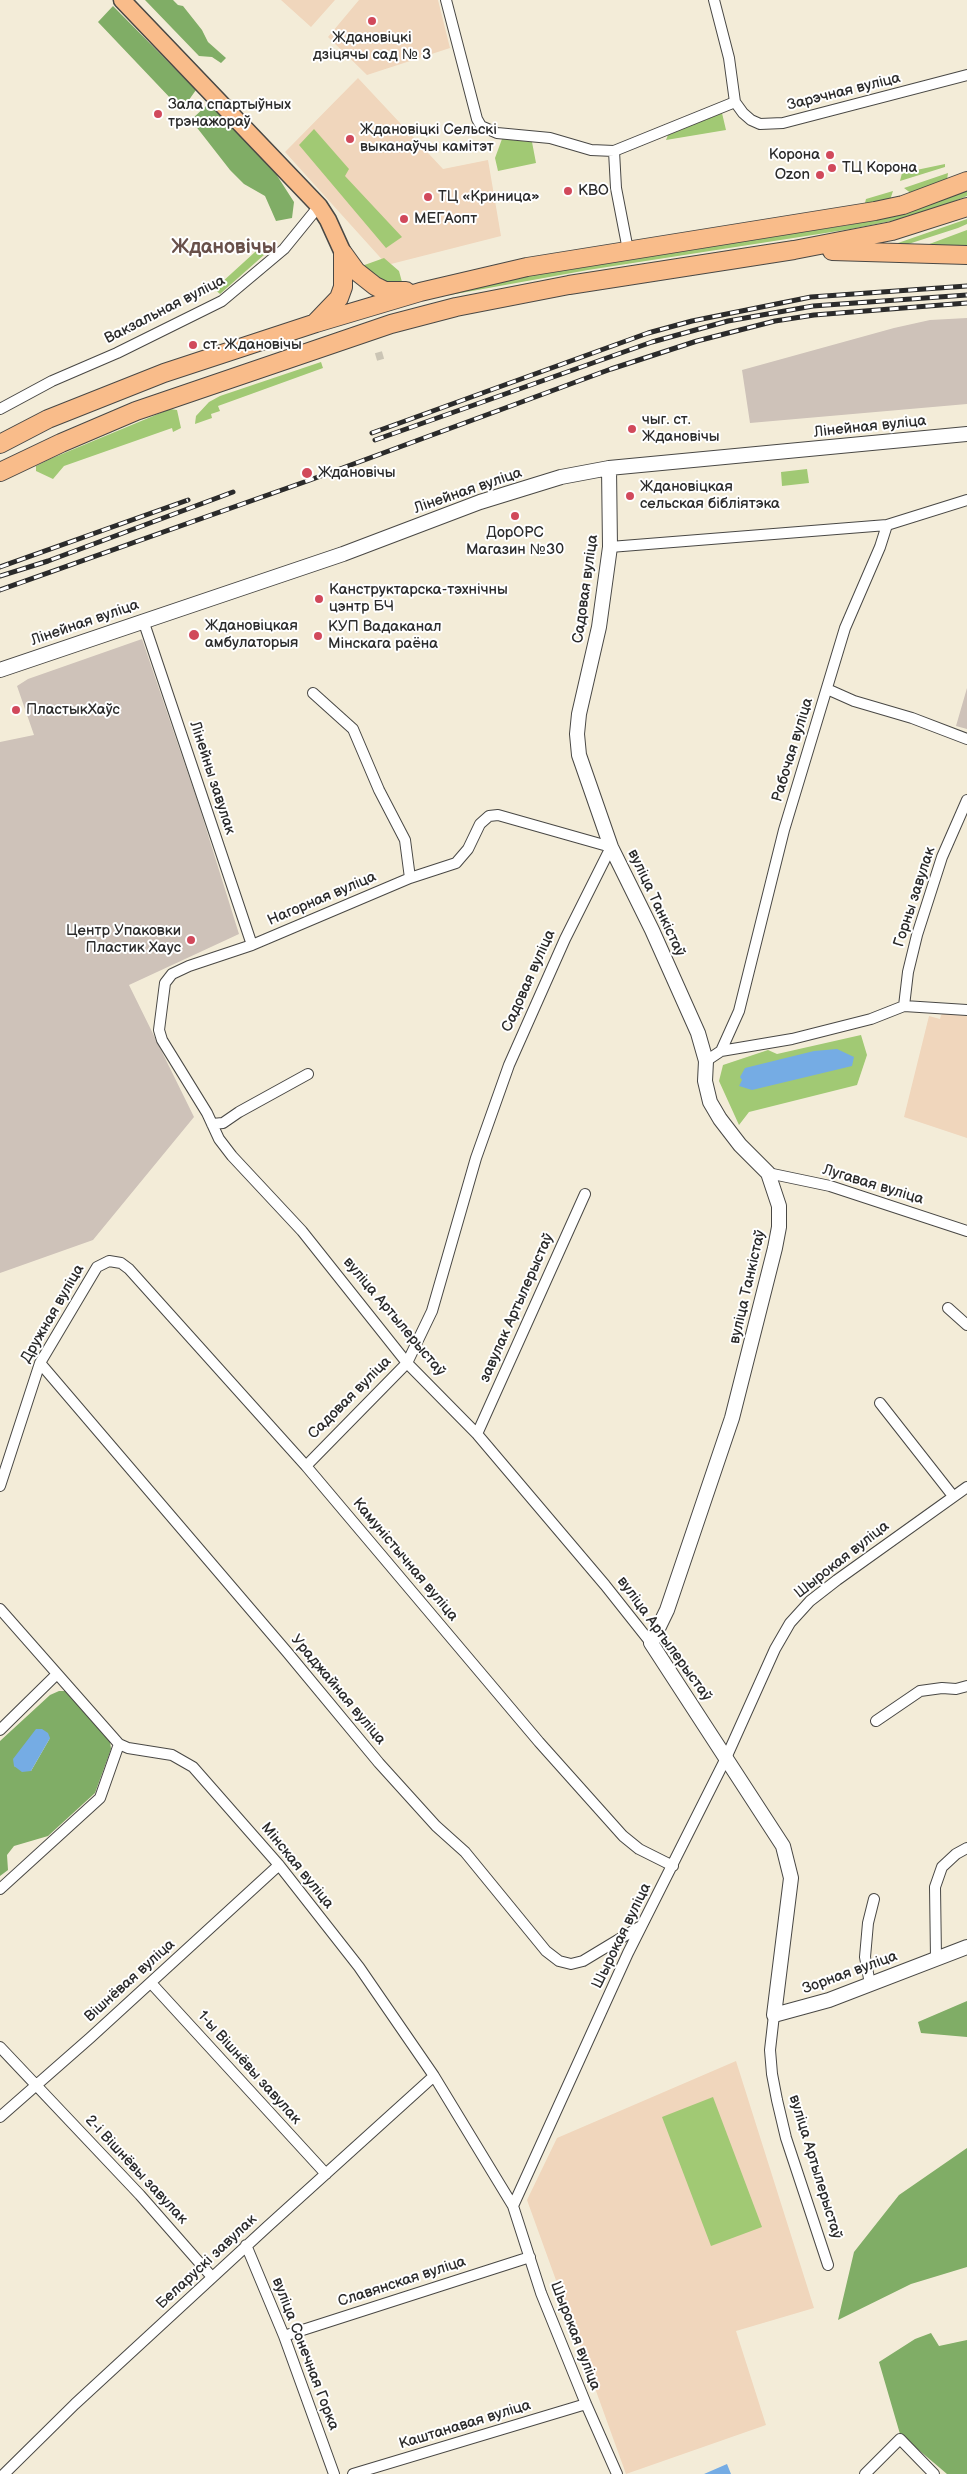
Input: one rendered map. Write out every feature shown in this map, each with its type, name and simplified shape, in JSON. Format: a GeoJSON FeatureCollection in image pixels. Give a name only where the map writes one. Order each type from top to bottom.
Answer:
{"type":"FeatureCollection","features":[{"type":"Feature","properties":{"kind":"highway"},"geometry":{"type":"LineString","coordinates":[[0,444],[48,419],[164,373],[316,323],[420,292],[527,267],[805,223],[903,205],[967,181]]}},
{"type":"Feature","properties":{"kind":"highway"},"geometry":{"type":"LineString","coordinates":[[0,472],[46,449],[136,411],[391,324],[456,307],[569,285],[794,250],[892,231],[967,207]]}},
{"type":"Feature","properties":{"kind":"highway"},"geometry":{"type":"LineString","coordinates":[[794,250],[967,255]]}},
{"type":"Feature","properties":{"kind":"highway"},"geometry":{"type":"LineString","coordinates":[[343,252],[356,271],[375,286],[385,291],[420,292]]}},
{"type":"Feature","properties":{"kind":"highway"},"geometry":{"type":"LineString","coordinates":[[316,323],[339,298],[343,286],[343,252]]}},
{"type":"Feature","properties":{"kind":"main road"},"geometry":{"type":"LineString","coordinates":[[122,0],[319,206],[328,220],[343,252]]}},
{"type":"Feature","properties":{"kind":"street"},"geometry":{"type":"LineString","coordinates":[[446,0],[477,119],[481,126],[497,133],[550,138],[591,150],[614,151],[735,102],[729,58],[714,0]]}},
{"type":"Feature","properties":{"kind":"street","name":"Зарэчная вуліца"},"geometry":{"type":"LineString","coordinates":[[735,102],[743,113],[751,120],[760,124],[783,123],[967,75]]}},
{"type":"Feature","properties":{"kind":"street"},"geometry":{"type":"LineString","coordinates":[[614,151],[616,188],[628,250]]}},
{"type":"Feature","properties":{"kind":"street","name":"Вакзальная вуліца"},"geometry":{"type":"LineString","coordinates":[[0,409],[52,380],[117,353],[222,301],[284,249],[319,206]]}},
{"type":"Feature","properties":{"kind":"street","name":"Лінейная вуліца"},"geometry":{"type":"LineString","coordinates":[[0,670],[143,620],[343,554],[480,502],[560,477],[609,468],[967,434]]}},
{"type":"Feature","properties":{"kind":"street","name":"Садовая вуліца"},"geometry":{"type":"LineString","coordinates":[[306,1466],[408,1363],[432,1311],[476,1158],[510,1066],[565,939],[611,847],[579,754],[577,734],[579,714],[599,627],[610,547],[609,468]]}},
{"type":"Feature","properties":{"kind":"street"},"geometry":{"type":"LineString","coordinates":[[610,547],[887,525],[967,500]]}},
{"type":"Feature","properties":{"kind":"street","name":"Рабочая вуліца"},"geometry":{"type":"LineString","coordinates":[[721,1051],[739,1011],[784,830],[845,628],[880,547],[887,525]]}},
{"type":"Feature","properties":{"kind":"street","name":"Лінейны завулак"},"geometry":{"type":"LineString","coordinates":[[143,620],[252,945]]}},
{"type":"Feature","properties":{"kind":"street"},"geometry":{"type":"LineString","coordinates":[[827,689],[854,701],[912,718],[967,740]]}},
{"type":"Feature","properties":{"kind":"street"},"geometry":{"type":"LineString","coordinates":[[313,694],[353,729],[379,790],[406,840],[410,878]]}},
{"type":"Feature","properties":{"kind":"street","name":"Горны завулак"},"geometry":{"type":"LineString","coordinates":[[904,1006],[908,972],[917,935],[942,857],[967,800]]}},
{"type":"Feature","properties":{"kind":"street","name":"Нагорная вуліца"},"geometry":{"type":"LineString","coordinates":[[207,1113],[162,1040],[159,1030],[165,983],[172,974],[188,966],[252,945],[410,878],[456,863],[468,849],[480,824],[489,816],[498,815],[611,847]]}},
{"type":"Feature","properties":{"kind":"street","name":"вуліца Танкістаў"},"geometry":{"type":"LineString","coordinates":[[611,847],[652,930],[698,1033],[706,1061],[705,1081],[710,1102],[720,1119],[744,1150],[768,1173],[779,1206],[779,1227],[732,1418],[667,1610],[651,1643]]}},
{"type":"Feature","properties":{"kind":"street"},"geometry":{"type":"LineString","coordinates":[[706,1061],[721,1051],[792,1039],[871,1019],[904,1006],[967,1010]]}},
{"type":"Feature","properties":{"kind":"street"},"geometry":{"type":"LineString","coordinates":[[212,1124],[224,1124],[239,1112],[308,1074]]}},
{"type":"Feature","properties":{"kind":"street","name":"вуліца Артылерыстаў"},"geometry":{"type":"LineString","coordinates":[[207,1113],[232,1156],[302,1231],[408,1363],[477,1434],[606,1585],[651,1643],[783,1846],[791,1878],[770,2050],[772,2074],[786,2138],[828,2265]]}},
{"type":"Feature","properties":{"kind":"street","name":"Лугавая вуліца"},"geometry":{"type":"LineString","coordinates":[[768,1173],[830,1186],[967,1231]]}},
{"type":"Feature","properties":{"kind":"street","name":"завулак Артылерыстаў"},"geometry":{"type":"LineString","coordinates":[[477,1434],[585,1194]]}},
{"type":"Feature","properties":{"kind":"street","name":"Дружная вуліца"},"geometry":{"type":"LineString","coordinates":[[0,1486],[40,1362],[97,1267],[108,1260],[121,1263]]}},
{"type":"Feature","properties":{"kind":"street","name":"Камуністычная вуліца"},"geometry":{"type":"LineString","coordinates":[[121,1263],[306,1466],[539,1742],[623,1836],[639,1849],[673,1866]]}},
{"type":"Feature","properties":{"kind":"street"},"geometry":{"type":"LineString","coordinates":[[948,1308],[967,1325]]}},
{"type":"Feature","properties":{"kind":"street","name":"Ураджайная вуліца"},"geometry":{"type":"LineString","coordinates":[[40,1362],[379,1763],[436,1826],[465,1852],[546,1951],[559,1960],[571,1964],[583,1961],[641,1926]]}},
{"type":"Feature","properties":{"kind":"street"},"geometry":{"type":"LineString","coordinates":[[880,1404],[953,1496]]}},
{"type":"Feature","properties":{"kind":"street","name":"Шырокая вуліца"},"geometry":{"type":"LineString","coordinates":[[617,2474],[541,2293],[513,2206],[641,1926],[673,1866],[726,1758],[775,1649],[790,1623],[810,1601],[837,1580],[967,1487]]}},
{"type":"Feature","properties":{"kind":"street"},"geometry":{"type":"LineString","coordinates":[[0,1609],[119,1744],[100,1798],[0,1888]]}},
{"type":"Feature","properties":{"kind":"street"},"geometry":{"type":"LineString","coordinates":[[0,1730],[57,1674]]}},
{"type":"Feature","properties":{"kind":"street"},"geometry":{"type":"LineString","coordinates":[[876,1721],[920,1692],[942,1688],[956,1690],[967,1686]]}},
{"type":"Feature","properties":{"kind":"street","name":"Мінская вуліца"},"geometry":{"type":"LineString","coordinates":[[119,1744],[128,1748],[172,1755],[193,1767],[279,1865],[359,1967],[434,2076],[513,2206]]}},
{"type":"Feature","properties":{"kind":"street"},"geometry":{"type":"LineString","coordinates":[[936,1958],[935,1887],[942,1867],[956,1854],[967,1848]]}},
{"type":"Feature","properties":{"kind":"street","name":"Вішнёвая вуліца"},"geometry":{"type":"LineString","coordinates":[[0,2117],[151,1983],[279,1865]]}},
{"type":"Feature","properties":{"kind":"street"},"geometry":{"type":"LineString","coordinates":[[870,1984],[866,1957],[868,1923],[874,1899]]}},
{"type":"Feature","properties":{"kind":"street","name":"Зорная вуліца"},"geometry":{"type":"LineString","coordinates":[[774,2014],[829,2000],[967,1947]]}},
{"type":"Feature","properties":{"kind":"street","name":"1-ы Вішнёвы завулак"},"geometry":{"type":"LineString","coordinates":[[151,1983],[326,2174]]}},
{"type":"Feature","properties":{"kind":"street","name":"2-і Вішнёвы завулак"},"geometry":{"type":"LineString","coordinates":[[0,2047],[140,2194],[212,2277]]}},
{"type":"Feature","properties":{"kind":"street","name":"Беларускі завулак"},"geometry":{"type":"LineString","coordinates":[[4,2474],[75,2404],[246,2245],[434,2076]]}},
{"type":"Feature","properties":{"kind":"street","name":"вуліца Сонечная Горка"},"geometry":{"type":"LineString","coordinates":[[246,2245],[284,2336],[334,2474]]}},
{"type":"Feature","properties":{"kind":"street","name":"Славянская вуліца"},"geometry":{"type":"LineString","coordinates":[[284,2336],[530,2256]]}},
{"type":"Feature","properties":{"kind":"street","name":"Каштанавая вуліца"},"geometry":{"type":"LineString","coordinates":[[353,2474],[586,2404]]}},
{"type":"Feature","properties":{"kind":"street"},"geometry":{"type":"LineString","coordinates":[[865,2474],[900,2439],[934,2474]]}},
{"type":"Feature","properties":{"kind":"shaded area"},"geometry":{"type":"Polygon","coordinates":[[[281,0],[335,0],[311,27],[281,0]]]}},
{"type":"Feature","properties":{"kind":"shaded area"},"geometry":{"type":"Polygon","coordinates":[[[359,0],[438,0],[450,48],[367,75],[328,37],[359,0]]]}},
{"type":"Feature","properties":{"kind":"shaded area"},"geometry":{"type":"Polygon","coordinates":[[[358,78],[443,169],[488,160],[501,236],[387,265],[285,152],[358,78]]]}},
{"type":"Feature","properties":{"kind":"shaded area"},"geometry":{"type":"Polygon","coordinates":[[[967,318],[967,404],[750,423],[742,370],[894,328],[930,320],[967,318]]]}},
{"type":"Feature","properties":{"kind":"shaded area"},"geometry":{"type":"Polygon","coordinates":[[[142,639],[199,806],[239,934],[129,985],[194,1117],[93,1240],[0,1273],[0,742],[34,735],[17,686],[28,679],[142,639]]]}},
{"type":"Feature","properties":{"kind":"shaded area"},"geometry":{"type":"Polygon","coordinates":[[[967,688],[967,729],[956,726],[967,688]]]}},
{"type":"Feature","properties":{"kind":"shaded area"},"geometry":{"type":"Polygon","coordinates":[[[950,1010],[967,1016],[967,1138],[904,1117],[929,1016],[940,1019],[941,1015],[950,1010]]]}},
{"type":"Feature","properties":{"kind":"shaded area"},"geometry":{"type":"Polygon","coordinates":[[[736,2061],[814,2308],[736,2331],[766,2425],[626,2474],[527,2200],[557,2138],[736,2061]]]}},
{"type":"Feature","properties":{"kind":"green space"},"geometry":{"type":"Polygon","coordinates":[[[145,0],[173,0],[178,5],[183,6],[202,30],[208,42],[226,58],[221,63],[212,57],[199,56],[145,0]]]}},
{"type":"Feature","properties":{"kind":"green space"},"geometry":{"type":"Polygon","coordinates":[[[113,6],[196,90],[186,104],[174,102],[98,22],[113,6]]]}},
{"type":"Feature","properties":{"kind":"green space"},"geometry":{"type":"Polygon","coordinates":[[[209,103],[276,174],[294,202],[292,218],[276,221],[265,196],[244,184],[230,170],[191,120],[209,103]]]}},
{"type":"Feature","properties":{"kind":"green space"},"geometry":{"type":"Polygon","coordinates":[[[722,113],[726,130],[666,140],[668,135],[722,113]]]}},
{"type":"Feature","properties":{"kind":"green space"},"geometry":{"type":"Polygon","coordinates":[[[314,129],[349,169],[345,176],[402,237],[386,248],[299,145],[314,129]]]}},
{"type":"Feature","properties":{"kind":"green space"},"geometry":{"type":"Polygon","coordinates":[[[502,139],[532,142],[536,163],[498,171],[495,158],[502,139]]]}},
{"type":"Feature","properties":{"kind":"green space"},"geometry":{"type":"Polygon","coordinates":[[[945,164],[945,167],[900,181],[902,173],[945,164]]]}},
{"type":"Feature","properties":{"kind":"green space"},"geometry":{"type":"Polygon","coordinates":[[[948,173],[947,180],[912,194],[904,188],[948,173]]]}},
{"type":"Feature","properties":{"kind":"green space"},"geometry":{"type":"Polygon","coordinates":[[[967,190],[967,196],[942,206],[901,219],[851,229],[588,270],[411,302],[404,299],[588,263],[849,225],[920,208],[967,190]]]}},
{"type":"Feature","properties":{"kind":"green space"},"geometry":{"type":"Polygon","coordinates":[[[893,191],[890,200],[865,203],[866,199],[893,191]]]}},
{"type":"Feature","properties":{"kind":"green space"},"geometry":{"type":"Polygon","coordinates":[[[967,219],[967,224],[958,228],[899,247],[898,243],[967,219]]]}},
{"type":"Feature","properties":{"kind":"green space"},"geometry":{"type":"Polygon","coordinates":[[[967,230],[967,247],[924,246],[967,230]]]}},
{"type":"Feature","properties":{"kind":"green space"},"geometry":{"type":"Polygon","coordinates":[[[266,242],[273,247],[220,294],[213,288],[221,283],[266,242]]]}},
{"type":"Feature","properties":{"kind":"green space"},"geometry":{"type":"Polygon","coordinates":[[[384,258],[399,271],[402,282],[391,285],[381,284],[359,267],[384,258]]]}},
{"type":"Feature","properties":{"kind":"green space"},"geometry":{"type":"Polygon","coordinates":[[[321,362],[323,368],[218,406],[220,411],[211,414],[212,418],[195,424],[196,416],[209,402],[220,396],[321,362]]]}},
{"type":"Feature","properties":{"kind":"green space"},"geometry":{"type":"Polygon","coordinates":[[[170,409],[177,410],[181,428],[173,432],[172,428],[64,466],[53,479],[36,471],[36,466],[50,459],[170,409]]]}},
{"type":"Feature","properties":{"kind":"green space"},"geometry":{"type":"Polygon","coordinates":[[[807,469],[809,483],[782,486],[781,472],[807,469]]]}},
{"type":"Feature","properties":{"kind":"green space"},"geometry":{"type":"Polygon","coordinates":[[[861,1035],[867,1055],[857,1085],[749,1112],[739,1125],[719,1081],[723,1065],[768,1050],[777,1054],[861,1035]]]}},
{"type":"Feature","properties":{"kind":"green space"},"geometry":{"type":"Polygon","coordinates":[[[59,1691],[67,1691],[110,1741],[111,1749],[95,1793],[48,1836],[14,1846],[7,1855],[8,1870],[0,1876],[0,1741],[50,1695],[59,1691]],[[50,1738],[14,1766],[31,1771],[50,1738]]]}},
{"type":"Feature","properties":{"kind":"green space"},"geometry":{"type":"Polygon","coordinates":[[[967,2001],[967,2037],[921,2033],[918,2022],[967,2001]]]}},
{"type":"Feature","properties":{"kind":"green space"},"geometry":{"type":"Polygon","coordinates":[[[713,2097],[762,2227],[711,2246],[662,2117],[713,2097]]]}},
{"type":"Feature","properties":{"kind":"green space"},"geometry":{"type":"Polygon","coordinates":[[[967,2148],[967,2267],[911,2284],[838,2320],[854,2252],[899,2195],[967,2148]]]}},
{"type":"Feature","properties":{"kind":"green space"},"geometry":{"type":"Polygon","coordinates":[[[931,2333],[939,2346],[967,2340],[967,2474],[947,2474],[900,2434],[879,2362],[915,2339],[931,2333]]]}},
{"type":"Feature","properties":{"kind":"water"},"geometry":{"type":"Polygon","coordinates":[[[837,1049],[854,1057],[852,1066],[752,1090],[739,1086],[742,1080],[740,1077],[745,1068],[814,1051],[837,1049]]]}},
{"type":"Feature","properties":{"kind":"water"},"geometry":{"type":"Polygon","coordinates":[[[36,1729],[42,1729],[48,1733],[50,1738],[31,1771],[22,1772],[14,1766],[13,1759],[36,1729]]]}},
{"type":"Feature","properties":{"kind":"water"},"geometry":{"type":"Polygon","coordinates":[[[727,2464],[731,2474],[704,2474],[727,2464]]]}},
{"type":"Feature","properties":{"kind":"tunnel"},"geometry":{"type":"LineString","coordinates":[[376,357],[383,355]]}},
{"type":"Feature","properties":{"kind":"railway"},"geometry":{"type":"LineString","coordinates":[[372,433],[648,333],[692,321],[811,297],[967,286]]}},
{"type":"Feature","properties":{"kind":"railway"},"geometry":{"type":"LineString","coordinates":[[375,440],[652,342],[728,321],[813,306],[967,295]]}},
{"type":"Feature","properties":{"kind":"railway"},"geometry":{"type":"LineString","coordinates":[[0,590],[310,480],[611,369],[697,341],[775,321],[814,315],[967,303]]}},
{"type":"Feature","properties":{"kind":"railway"},"geometry":{"type":"LineString","coordinates":[[0,576],[48,561],[233,492]]}},
{"type":"Feature","properties":{"kind":"railway"},"geometry":{"type":"LineString","coordinates":[[0,567],[188,500]]}},
{"type":"Feature","properties":{"kind":"place","name":"Ждановіцкі дзіцячы сад № 3"},"geometry":{"type":"Point","coordinates":[372,21]}},
{"type":"Feature","properties":{"kind":"place","name":"Зала спартыўных трэнажораў"},"geometry":{"type":"Point","coordinates":[158,114]}},
{"type":"Feature","properties":{"kind":"place","name":"Ждановіцкі Сельскі выканаўчы камітэт"},"geometry":{"type":"Point","coordinates":[350,139]}},
{"type":"Feature","properties":{"kind":"place","name":"Корона"},"geometry":{"type":"Point","coordinates":[830,155]}},
{"type":"Feature","properties":{"kind":"place","name":"ТЦ Корона"},"geometry":{"type":"Point","coordinates":[832,168]}},
{"type":"Feature","properties":{"kind":"place","name":"Ozon"},"geometry":{"type":"Point","coordinates":[820,175]}},
{"type":"Feature","properties":{"kind":"place","name":"KBО"},"geometry":{"type":"Point","coordinates":[568,191]}},
{"type":"Feature","properties":{"kind":"place","name":"ТЦ «Криница»"},"geometry":{"type":"Point","coordinates":[428,197]}},
{"type":"Feature","properties":{"kind":"place","name":"МЕГАопт"},"geometry":{"type":"Point","coordinates":[404,219]}},
{"type":"Feature","properties":{"kind":"place","name":"ст. Ждановічы"},"geometry":{"type":"Point","coordinates":[193,345]}},
{"type":"Feature","properties":{"kind":"place","name":"чыг. ст. Ждановічы"},"geometry":{"type":"Point","coordinates":[632,429]}},
{"type":"Feature","properties":{"kind":"place","name":"Ждановічы"},"geometry":{"type":"Point","coordinates":[307,473]}},
{"type":"Feature","properties":{"kind":"place","name":"Ждановіцкая сельская бібліятэка"},"geometry":{"type":"Point","coordinates":[630,496]}},
{"type":"Feature","properties":{"kind":"place","name":"ДорОРС Магазин №30"},"geometry":{"type":"Point","coordinates":[515,516]}},
{"type":"Feature","properties":{"kind":"place","name":"Канструктарска-тэхнічны цэнтр БЧ"},"geometry":{"type":"Point","coordinates":[319,599]}},
{"type":"Feature","properties":{"kind":"place","name":"Ждановіцкая амбулаторыя"},"geometry":{"type":"Point","coordinates":[194,635]}},
{"type":"Feature","properties":{"kind":"place","name":"КУП Вадаканал Мінскага раёна"},"geometry":{"type":"Point","coordinates":[318,636]}},
{"type":"Feature","properties":{"kind":"place","name":"ПластыкХаўс"},"geometry":{"type":"Point","coordinates":[16,710]}},
{"type":"Feature","properties":{"kind":"place","name":"Центр Упаковки Пластик Хаус"},"geometry":{"type":"Point","coordinates":[191,940]}},
{"type":"Feature","properties":{"kind":"district","name":"Ждановічы"},"geometry":{"type":"Point","coordinates":[224,248]}}]}
